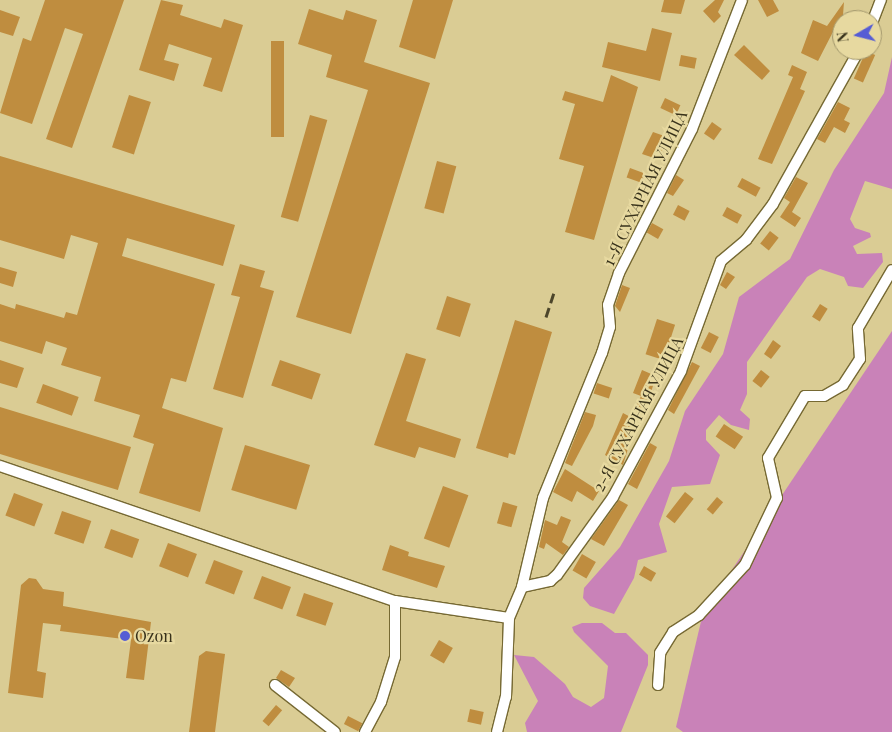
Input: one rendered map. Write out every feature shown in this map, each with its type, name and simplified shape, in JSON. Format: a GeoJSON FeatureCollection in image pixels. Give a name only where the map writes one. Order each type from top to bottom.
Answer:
{"type":"FeatureCollection","features":[{"type":"Feature","properties":{"kind":"street","name":"1-Я СУХАРНАЯ УЛИЦА"},"geometry":{"type":"LineString","coordinates":[[510,618],[522,587],[543,498],[610,327],[608,305],[619,273],[692,129],[742,0]]}},
{"type":"Feature","properties":{"kind":"street","name":"2-Я СУХАРНАЯ УЛИЦА"},"geometry":{"type":"LineString","coordinates":[[522,587],[550,581],[557,575],[613,497],[681,371],[721,261],[746,240],[773,204],[853,60]]}},
{"type":"Feature","properties":{"kind":"street"},"geometry":{"type":"LineString","coordinates":[[658,685],[660,653],[673,632],[699,615],[745,565],[777,498],[768,458],[805,396],[824,396],[843,385],[860,359],[858,328],[892,270]]}},
{"type":"Feature","properties":{"kind":"street"},"geometry":{"type":"LineString","coordinates":[[0,466],[395,601],[510,618],[512,642],[497,732]]}},
{"type":"Feature","properties":{"kind":"street"},"geometry":{"type":"LineString","coordinates":[[365,732],[381,702],[395,657],[395,601]]}},
{"type":"Feature","properties":{"kind":"street"},"geometry":{"type":"LineString","coordinates":[[275,685],[335,732]]}},
{"type":"Feature","properties":{"kind":"shaded area"},"geometry":{"type":"Polygon","coordinates":[[[892,57],[892,189],[865,181],[850,219],[855,228],[870,233],[871,237],[853,246],[857,254],[882,253],[883,262],[863,288],[848,286],[844,277],[820,269],[807,277],[747,362],[747,394],[740,410],[750,419],[749,430],[731,425],[719,415],[706,430],[706,440],[720,455],[710,484],[672,487],[659,524],[667,552],[638,560],[634,578],[614,614],[590,606],[583,598],[584,588],[620,547],[669,461],[685,411],[723,354],[739,297],[790,259],[834,170],[884,93],[892,57]]]}},
{"type":"Feature","properties":{"kind":"shaded area"},"geometry":{"type":"Polygon","coordinates":[[[892,331],[892,732],[683,732],[676,727],[703,613],[892,331]]]}},
{"type":"Feature","properties":{"kind":"shaded area"},"geometry":{"type":"Polygon","coordinates":[[[582,623],[602,623],[615,633],[626,633],[648,655],[648,665],[621,732],[527,732],[525,723],[538,701],[514,655],[534,657],[565,684],[573,697],[591,707],[604,698],[608,666],[574,632],[572,627],[582,623]]]}},
{"type":"Feature","properties":{"kind":"building"},"geometry":{"type":"Polygon","coordinates":[[[45,0],[124,0],[72,148],[46,139],[83,34],[65,28],[32,124],[0,113],[23,38],[31,41],[45,0]]]}},
{"type":"Feature","properties":{"kind":"building"},"geometry":{"type":"Polygon","coordinates":[[[161,0],[183,5],[180,15],[221,28],[224,19],[243,25],[222,92],[203,86],[212,58],[169,44],[164,60],[179,64],[174,81],[139,70],[161,0]]]}},
{"type":"Feature","properties":{"kind":"building"},"geometry":{"type":"Polygon","coordinates":[[[413,0],[453,0],[435,59],[399,47],[413,0]]]}},
{"type":"Feature","properties":{"kind":"building"},"geometry":{"type":"Polygon","coordinates":[[[664,0],[685,0],[681,14],[661,12],[664,0]]]}},
{"type":"Feature","properties":{"kind":"building"},"geometry":{"type":"Polygon","coordinates":[[[715,0],[724,0],[718,12],[721,16],[714,23],[703,11],[715,0]]]}},
{"type":"Feature","properties":{"kind":"building"},"geometry":{"type":"Polygon","coordinates":[[[758,0],[773,0],[779,11],[767,17],[758,0]]]}},
{"type":"Feature","properties":{"kind":"building"},"geometry":{"type":"Polygon","coordinates":[[[844,2],[843,10],[838,10],[844,2]]]}},
{"type":"Feature","properties":{"kind":"building"},"geometry":{"type":"Polygon","coordinates":[[[309,9],[343,20],[346,10],[377,20],[364,62],[430,83],[351,334],[296,317],[368,90],[326,77],[332,55],[298,44],[309,9]]]}},
{"type":"Feature","properties":{"kind":"building"},"geometry":{"type":"Polygon","coordinates":[[[0,10],[20,17],[13,36],[0,32],[0,10]]]}},
{"type":"Feature","properties":{"kind":"building"},"geometry":{"type":"Polygon","coordinates":[[[832,19],[832,34],[818,61],[801,53],[813,20],[827,26],[832,19]]]}},
{"type":"Feature","properties":{"kind":"building"},"geometry":{"type":"Polygon","coordinates":[[[652,28],[672,33],[660,81],[602,67],[608,42],[646,51],[652,28]]]}},
{"type":"Feature","properties":{"kind":"building"},"geometry":{"type":"Polygon","coordinates":[[[271,41],[284,41],[284,137],[271,137],[271,41]]]}},
{"type":"Feature","properties":{"kind":"building"},"geometry":{"type":"Polygon","coordinates":[[[744,45],[770,71],[762,80],[734,55],[744,45]]]}},
{"type":"Feature","properties":{"kind":"building"},"geometry":{"type":"Polygon","coordinates":[[[681,55],[697,58],[695,69],[679,66],[681,55]]]}},
{"type":"Feature","properties":{"kind":"building"},"geometry":{"type":"Polygon","coordinates":[[[862,60],[873,60],[863,82],[854,78],[862,60]]]}},
{"type":"Feature","properties":{"kind":"building"},"geometry":{"type":"Polygon","coordinates":[[[792,65],[807,72],[800,89],[805,91],[772,164],[758,159],[793,77],[788,75],[792,65]]]}},
{"type":"Feature","properties":{"kind":"building"},"geometry":{"type":"Polygon","coordinates":[[[611,75],[638,87],[594,240],[565,232],[584,166],[559,159],[575,104],[562,100],[565,91],[603,102],[611,75]]]}},
{"type":"Feature","properties":{"kind":"building"},"geometry":{"type":"Polygon","coordinates":[[[129,95],[151,102],[134,154],[112,147],[129,95]]]}},
{"type":"Feature","properties":{"kind":"building"},"geometry":{"type":"Polygon","coordinates":[[[665,98],[680,105],[676,115],[660,108],[665,98]]]}},
{"type":"Feature","properties":{"kind":"building"},"geometry":{"type":"Polygon","coordinates":[[[838,102],[850,108],[844,120],[850,123],[845,133],[834,127],[825,143],[817,139],[838,102]]]}},
{"type":"Feature","properties":{"kind":"building"},"geometry":{"type":"Polygon","coordinates":[[[310,115],[327,120],[298,222],[281,217],[310,115]]]}},
{"type":"Feature","properties":{"kind":"building"},"geometry":{"type":"Polygon","coordinates":[[[712,122],[722,129],[714,140],[704,133],[712,122]]]}},
{"type":"Feature","properties":{"kind":"building"},"geometry":{"type":"Polygon","coordinates":[[[653,132],[670,138],[657,159],[642,154],[653,132]]]}},
{"type":"Feature","properties":{"kind":"building"},"geometry":{"type":"Polygon","coordinates":[[[0,156],[235,225],[223,266],[127,238],[122,256],[215,284],[186,382],[171,378],[162,408],[223,428],[200,512],[139,493],[154,444],[133,437],[140,415],[94,401],[101,377],[61,365],[67,348],[46,341],[42,354],[0,341],[0,304],[15,309],[16,304],[64,318],[66,312],[77,315],[98,243],[71,235],[64,259],[0,240],[0,156]]]}},
{"type":"Feature","properties":{"kind":"building"},"geometry":{"type":"Polygon","coordinates":[[[437,161],[456,166],[444,214],[424,208],[437,161]]]}},
{"type":"Feature","properties":{"kind":"building"},"geometry":{"type":"Polygon","coordinates":[[[630,168],[644,173],[641,183],[627,177],[630,168]]]}},
{"type":"Feature","properties":{"kind":"building"},"geometry":{"type":"Polygon","coordinates":[[[676,175],[684,180],[673,196],[667,193],[676,175]]]}},
{"type":"Feature","properties":{"kind":"building"},"geometry":{"type":"Polygon","coordinates":[[[796,177],[808,183],[792,212],[801,218],[795,227],[780,217],[790,202],[784,198],[796,177]]]}},
{"type":"Feature","properties":{"kind":"building"},"geometry":{"type":"Polygon","coordinates":[[[742,178],[761,188],[756,197],[737,187],[742,178]]]}},
{"type":"Feature","properties":{"kind":"building"},"geometry":{"type":"Polygon","coordinates":[[[678,205],[690,211],[685,221],[673,215],[678,205]]]}},
{"type":"Feature","properties":{"kind":"building"},"geometry":{"type":"Polygon","coordinates":[[[727,207],[742,215],[737,224],[722,216],[727,207]]]}},
{"type":"Feature","properties":{"kind":"building"},"geometry":{"type":"Polygon","coordinates":[[[652,223],[663,229],[658,239],[647,233],[652,223]]]}},
{"type":"Feature","properties":{"kind":"building"},"geometry":{"type":"Polygon","coordinates":[[[770,231],[779,238],[769,250],[760,244],[770,231]]]}},
{"type":"Feature","properties":{"kind":"building"},"geometry":{"type":"Polygon","coordinates":[[[240,264],[265,271],[260,287],[274,291],[243,398],[213,389],[240,297],[231,295],[240,264]]]}},
{"type":"Feature","properties":{"kind":"building"},"geometry":{"type":"Polygon","coordinates":[[[0,267],[17,272],[13,287],[0,283],[0,267]]]}},
{"type":"Feature","properties":{"kind":"building"},"geometry":{"type":"Polygon","coordinates":[[[727,272],[735,277],[726,289],[720,285],[727,272]]]}},
{"type":"Feature","properties":{"kind":"building"},"geometry":{"type":"Polygon","coordinates":[[[622,285],[630,288],[620,312],[615,306],[622,285]]]}},
{"type":"Feature","properties":{"kind":"building"},"geometry":{"type":"Polygon","coordinates":[[[447,296],[471,304],[460,337],[436,329],[447,296]]]}},
{"type":"Feature","properties":{"kind":"building"},"geometry":{"type":"Polygon","coordinates":[[[820,304],[828,309],[820,321],[812,317],[820,304]]]}},
{"type":"Feature","properties":{"kind":"building"},"geometry":{"type":"Polygon","coordinates":[[[657,319],[675,325],[664,360],[646,354],[657,319]]]}},
{"type":"Feature","properties":{"kind":"building"},"geometry":{"type":"Polygon","coordinates":[[[515,320],[552,332],[515,455],[509,453],[508,458],[476,448],[515,320]]]}},
{"type":"Feature","properties":{"kind":"building"},"geometry":{"type":"Polygon","coordinates":[[[709,332],[719,337],[711,353],[701,348],[709,332]]]}},
{"type":"Feature","properties":{"kind":"building"},"geometry":{"type":"Polygon","coordinates":[[[773,340],[781,346],[771,359],[764,354],[773,340]]]}},
{"type":"Feature","properties":{"kind":"building"},"geometry":{"type":"Polygon","coordinates":[[[406,353],[426,359],[406,421],[461,439],[455,458],[419,447],[415,458],[374,445],[406,353]]]}},
{"type":"Feature","properties":{"kind":"building"},"geometry":{"type":"Polygon","coordinates":[[[0,360],[24,368],[17,388],[0,383],[0,360]]]}},
{"type":"Feature","properties":{"kind":"building"},"geometry":{"type":"Polygon","coordinates":[[[280,360],[321,374],[312,400],[271,386],[280,360]]]}},
{"type":"Feature","properties":{"kind":"building"},"geometry":{"type":"Polygon","coordinates":[[[692,362],[700,366],[674,414],[668,410],[692,362]]]}},
{"type":"Feature","properties":{"kind":"building"},"geometry":{"type":"Polygon","coordinates":[[[642,370],[656,376],[644,415],[634,411],[641,396],[633,393],[642,370]]]}},
{"type":"Feature","properties":{"kind":"building"},"geometry":{"type":"Polygon","coordinates":[[[761,370],[770,377],[761,388],[752,381],[761,370]]]}},
{"type":"Feature","properties":{"kind":"building"},"geometry":{"type":"Polygon","coordinates":[[[597,383],[612,388],[609,398],[594,393],[597,383]]]}},
{"type":"Feature","properties":{"kind":"building"},"geometry":{"type":"Polygon","coordinates":[[[43,384],[79,397],[72,416],[36,403],[43,384]]]}},
{"type":"Feature","properties":{"kind":"building"},"geometry":{"type":"Polygon","coordinates":[[[0,407],[131,447],[118,490],[0,454],[0,407]]]}},
{"type":"Feature","properties":{"kind":"building"},"geometry":{"type":"Polygon","coordinates":[[[585,412],[596,415],[593,426],[572,466],[565,463],[585,412]]]}},
{"type":"Feature","properties":{"kind":"building"},"geometry":{"type":"Polygon","coordinates":[[[623,413],[636,420],[627,437],[631,439],[623,465],[605,455],[623,413]]]}},
{"type":"Feature","properties":{"kind":"building"},"geometry":{"type":"Polygon","coordinates":[[[724,424],[743,437],[735,449],[716,436],[724,424]]]}},
{"type":"Feature","properties":{"kind":"building"},"geometry":{"type":"Polygon","coordinates":[[[650,443],[657,447],[637,489],[628,484],[650,443]]]}},
{"type":"Feature","properties":{"kind":"building"},"geometry":{"type":"Polygon","coordinates":[[[245,445],[310,465],[296,510],[231,490],[245,445]]]}},
{"type":"Feature","properties":{"kind":"building"},"geometry":{"type":"Polygon","coordinates":[[[565,469],[599,491],[593,501],[577,491],[572,502],[553,492],[565,469]]]}},
{"type":"Feature","properties":{"kind":"building"},"geometry":{"type":"Polygon","coordinates":[[[443,486],[468,495],[449,548],[424,539],[443,486]]]}},
{"type":"Feature","properties":{"kind":"building"},"geometry":{"type":"Polygon","coordinates":[[[685,492],[694,499],[675,523],[666,516],[685,492]]]}},
{"type":"Feature","properties":{"kind":"building"},"geometry":{"type":"Polygon","coordinates":[[[14,493],[43,504],[34,527],[5,515],[14,493]]]}},
{"type":"Feature","properties":{"kind":"building"},"geometry":{"type":"Polygon","coordinates":[[[717,497],[723,502],[713,514],[707,509],[717,497]]]}},
{"type":"Feature","properties":{"kind":"building"},"geometry":{"type":"Polygon","coordinates":[[[619,500],[628,505],[604,546],[591,539],[619,500]]]}},
{"type":"Feature","properties":{"kind":"building"},"geometry":{"type":"Polygon","coordinates":[[[503,502],[517,506],[511,527],[497,523],[503,502]]]}},
{"type":"Feature","properties":{"kind":"building"},"geometry":{"type":"Polygon","coordinates":[[[62,511],[91,521],[83,544],[54,534],[62,511]]]}},
{"type":"Feature","properties":{"kind":"building"},"geometry":{"type":"Polygon","coordinates":[[[561,516],[571,520],[562,542],[569,547],[563,555],[546,543],[544,549],[539,547],[545,520],[557,525],[561,516]]]}},
{"type":"Feature","properties":{"kind":"building"},"geometry":{"type":"Polygon","coordinates":[[[111,529],[139,539],[132,558],[104,548],[111,529]]]}},
{"type":"Feature","properties":{"kind":"building"},"geometry":{"type":"Polygon","coordinates":[[[168,543],[197,554],[188,577],[159,566],[168,543]]]}},
{"type":"Feature","properties":{"kind":"building"},"geometry":{"type":"Polygon","coordinates":[[[390,545],[409,552],[408,556],[445,566],[437,588],[382,570],[390,545]]]}},
{"type":"Feature","properties":{"kind":"building"},"geometry":{"type":"Polygon","coordinates":[[[582,554],[596,562],[586,578],[572,570],[582,554]]]}},
{"type":"Feature","properties":{"kind":"building"},"geometry":{"type":"Polygon","coordinates":[[[214,560],[243,571],[234,594],[205,583],[214,560]]]}},
{"type":"Feature","properties":{"kind":"building"},"geometry":{"type":"Polygon","coordinates":[[[644,566],[656,573],[651,582],[639,575],[644,566]]]}},
{"type":"Feature","properties":{"kind":"building"},"geometry":{"type":"Polygon","coordinates":[[[262,576],[291,587],[282,610],[253,598],[262,576]]]}},
{"type":"Feature","properties":{"kind":"building"},"geometry":{"type":"Polygon","coordinates":[[[29,578],[36,579],[43,589],[64,592],[63,606],[151,622],[144,680],[126,678],[131,640],[60,631],[61,625],[43,623],[37,671],[46,673],[43,698],[8,693],[21,585],[29,578]]]}},
{"type":"Feature","properties":{"kind":"building"},"geometry":{"type":"Polygon","coordinates":[[[304,593],[333,603],[325,626],[296,616],[304,593]]]}},
{"type":"Feature","properties":{"kind":"building"},"geometry":{"type":"Polygon","coordinates":[[[439,640],[453,648],[444,664],[430,656],[439,640]]]}},
{"type":"Feature","properties":{"kind":"building"},"geometry":{"type":"Polygon","coordinates":[[[206,651],[225,654],[215,732],[189,732],[199,656],[206,651]]]}},
{"type":"Feature","properties":{"kind":"building"},"geometry":{"type":"Polygon","coordinates":[[[281,670],[295,678],[289,687],[276,678],[281,670]]]}},
{"type":"Feature","properties":{"kind":"building"},"geometry":{"type":"Polygon","coordinates":[[[276,705],[282,710],[269,726],[263,721],[276,705]]]}},
{"type":"Feature","properties":{"kind":"building"},"geometry":{"type":"Polygon","coordinates":[[[470,709],[484,712],[481,725],[467,722],[470,709]]]}},
{"type":"Feature","properties":{"kind":"building"},"geometry":{"type":"Polygon","coordinates":[[[348,716],[362,723],[358,731],[344,724],[348,716]]]}},
{"type":"Feature","properties":{"kind":"railway"},"geometry":{"type":"LineString","coordinates":[[546,317],[554,293]]}},
{"type":"Feature","properties":{"kind":"place","name":"Ozon"},"geometry":{"type":"Point","coordinates":[125,636]}}]}
